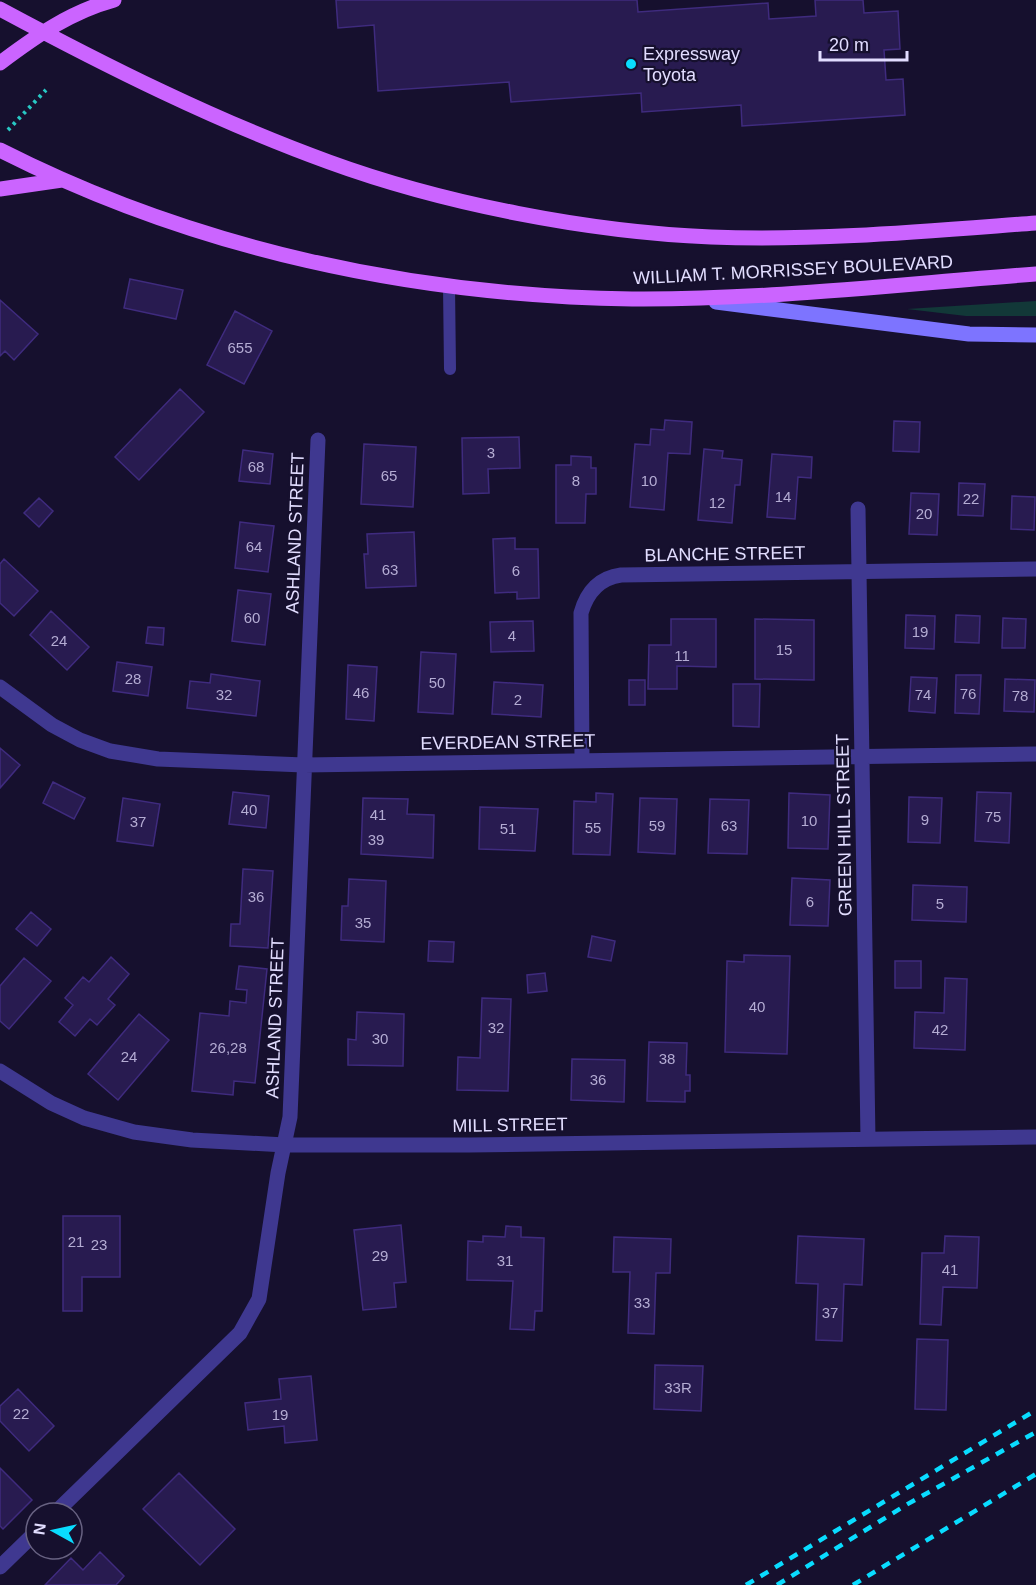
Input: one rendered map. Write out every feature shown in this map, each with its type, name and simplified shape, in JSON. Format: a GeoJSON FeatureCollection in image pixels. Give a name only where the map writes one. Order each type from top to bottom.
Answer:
{"type":"FeatureCollection","features":[{"type":"Feature","properties":{"kind":"main road"},"geometry":{"type":"LineString","coordinates":[[0,63],[42,32],[79,10],[114,0]]}},
{"type":"Feature","properties":{"kind":"main road","name":"WILLIAM T. MORRISSEY BOULEVARD"},"geometry":{"type":"LineString","coordinates":[[0,9],[42,32],[281,144],[386,180],[508,210],[607,228],[708,237],[864,234],[1036,223]]}},
{"type":"Feature","properties":{"kind":"main road","name":"WILLIAM T. MORRISSEY BOULEVARD"},"geometry":{"type":"LineString","coordinates":[[0,150],[63,180],[157,218],[235,243],[335,266],[449,286],[572,297],[686,298],[1036,274]]}},
{"type":"Feature","properties":{"kind":"main road"},"geometry":{"type":"LineString","coordinates":[[0,189],[63,180]]}},
{"type":"Feature","properties":{"kind":"main road"},"geometry":{"type":"LineString","coordinates":[[686,298],[958,333],[1036,335]]}},
{"type":"Feature","properties":{"kind":"street","name":"ASHLAND STREET"},"geometry":{"type":"LineString","coordinates":[[67,1501],[247,1323],[261,1287],[278,1173],[290,1117],[318,440]]}},
{"type":"Feature","properties":{"kind":"street","name":"GREEN HILL STREET"},"geometry":{"type":"LineString","coordinates":[[858,509],[868,1139]]}},
{"type":"Feature","properties":{"kind":"street","name":"BLANCHE STREET"},"geometry":{"type":"LineString","coordinates":[[582,760],[580,622],[587,597],[597,584],[621,575],[1036,569]]}},
{"type":"Feature","properties":{"kind":"street","name":"EVERDEAN STREET"},"geometry":{"type":"LineString","coordinates":[[0,687],[66,734],[110,752],[158,759],[304,765],[1036,754]]}},
{"type":"Feature","properties":{"kind":"street","name":"MILL STREET"},"geometry":{"type":"LineString","coordinates":[[0,1071],[51,1103],[100,1123],[174,1138],[285,1144],[469,1145],[1036,1137]]}},
{"type":"Feature","properties":{"kind":"street"},"geometry":{"type":"LineString","coordinates":[[0,1567],[24,1544]]}},
{"type":"Feature","properties":{"kind":"lane"},"geometry":{"type":"LineString","coordinates":[[449,286],[450,369]]}},
{"type":"Feature","properties":{"kind":"path"},"geometry":{"type":"LineString","coordinates":[[7,131],[46,90]]}},
{"type":"Feature","properties":{"kind":"green space"},"geometry":{"type":"Polygon","coordinates":[[[1036,301],[1036,316],[966,316],[907,309],[1036,301]]]}},
{"type":"Feature","properties":{"kind":"building","name":"Expressway Toyota"},"geometry":{"type":"Polygon","coordinates":[[[336,0],[637,0],[638,12],[768,3],[769,19],[816,16],[815,0],[863,0],[864,13],[898,11],[900,49],[884,50],[886,80],[903,79],[905,115],[742,126],[741,105],[642,112],[641,93],[511,102],[509,82],[378,91],[374,25],[338,28],[336,0]]]}},
{"type":"Feature","properties":{"kind":"building"},"geometry":{"type":"Polygon","coordinates":[[[130,279],[183,290],[176,319],[124,308],[130,279]]]}},
{"type":"Feature","properties":{"kind":"building"},"geometry":{"type":"Polygon","coordinates":[[[0,300],[38,334],[14,360],[5,351],[0,356],[0,300]]]}},
{"type":"Feature","properties":{"kind":"building"},"geometry":{"type":"Polygon","coordinates":[[[235,311],[272,331],[244,384],[207,365],[235,311]]]}},
{"type":"Feature","properties":{"kind":"building"},"geometry":{"type":"Polygon","coordinates":[[[180,389],[204,412],[139,480],[115,457],[180,389]]]}},
{"type":"Feature","properties":{"kind":"building"},"geometry":{"type":"Polygon","coordinates":[[[665,420],[692,422],[690,454],[668,453],[664,510],[630,507],[635,444],[650,445],[651,429],[664,430],[665,420]]]}},
{"type":"Feature","properties":{"kind":"building"},"geometry":{"type":"Polygon","coordinates":[[[894,421],[920,422],[919,452],[893,451],[894,421]]]}},
{"type":"Feature","properties":{"kind":"building"},"geometry":{"type":"Polygon","coordinates":[[[519,437],[520,468],[488,469],[489,493],[463,494],[462,438],[519,437]]]}},
{"type":"Feature","properties":{"kind":"building"},"geometry":{"type":"Polygon","coordinates":[[[364,444],[416,447],[413,507],[361,504],[364,444]]]}},
{"type":"Feature","properties":{"kind":"building"},"geometry":{"type":"Polygon","coordinates":[[[704,449],[723,451],[722,458],[742,460],[740,485],[735,485],[732,523],[698,520],[704,449]]]}},
{"type":"Feature","properties":{"kind":"building"},"geometry":{"type":"Polygon","coordinates":[[[243,450],[273,454],[270,484],[239,481],[243,450]]]}},
{"type":"Feature","properties":{"kind":"building"},"geometry":{"type":"Polygon","coordinates":[[[772,454],[812,457],[811,478],[798,477],[795,519],[767,517],[772,454]]]}},
{"type":"Feature","properties":{"kind":"building"},"geometry":{"type":"Polygon","coordinates":[[[571,456],[591,457],[591,468],[596,468],[596,494],[586,494],[585,523],[556,523],[556,465],[571,465],[571,456]]]}},
{"type":"Feature","properties":{"kind":"building"},"geometry":{"type":"Polygon","coordinates":[[[959,483],[985,484],[983,516],[958,515],[959,483]]]}},
{"type":"Feature","properties":{"kind":"building"},"geometry":{"type":"Polygon","coordinates":[[[911,493],[939,494],[937,535],[909,534],[911,493]]]}},
{"type":"Feature","properties":{"kind":"building"},"geometry":{"type":"Polygon","coordinates":[[[1012,496],[1035,497],[1034,530],[1011,529],[1012,496]]]}},
{"type":"Feature","properties":{"kind":"building"},"geometry":{"type":"Polygon","coordinates":[[[39,498],[53,511],[39,527],[24,513],[39,498]]]}},
{"type":"Feature","properties":{"kind":"building"},"geometry":{"type":"Polygon","coordinates":[[[240,522],[274,526],[268,572],[235,568],[240,522]]]}},
{"type":"Feature","properties":{"kind":"building"},"geometry":{"type":"Polygon","coordinates":[[[414,532],[416,586],[366,588],[364,554],[368,554],[367,534],[414,532]]]}},
{"type":"Feature","properties":{"kind":"building"},"geometry":{"type":"Polygon","coordinates":[[[515,538],[515,549],[538,549],[539,598],[517,599],[517,592],[495,593],[493,539],[515,538]]]}},
{"type":"Feature","properties":{"kind":"building"},"geometry":{"type":"Polygon","coordinates":[[[4,559],[38,591],[14,616],[0,603],[0,564],[4,559]]]}},
{"type":"Feature","properties":{"kind":"building"},"geometry":{"type":"Polygon","coordinates":[[[238,590],[271,594],[265,645],[232,641],[238,590]]]}},
{"type":"Feature","properties":{"kind":"building"},"geometry":{"type":"Polygon","coordinates":[[[51,611],[89,647],[67,670],[30,635],[51,611]]]}},
{"type":"Feature","properties":{"kind":"building"},"geometry":{"type":"Polygon","coordinates":[[[906,615],[935,616],[934,649],[905,648],[906,615]]]}},
{"type":"Feature","properties":{"kind":"building"},"geometry":{"type":"Polygon","coordinates":[[[956,615],[980,616],[979,643],[955,642],[956,615]]]}},
{"type":"Feature","properties":{"kind":"building"},"geometry":{"type":"Polygon","coordinates":[[[1003,618],[1026,619],[1025,648],[1002,648],[1003,618]]]}},
{"type":"Feature","properties":{"kind":"building"},"geometry":{"type":"Polygon","coordinates":[[[671,619],[716,619],[716,667],[677,666],[677,689],[648,689],[649,645],[671,645],[671,619]]]}},
{"type":"Feature","properties":{"kind":"building"},"geometry":{"type":"Polygon","coordinates":[[[755,619],[814,620],[814,680],[755,679],[755,619]]]}},
{"type":"Feature","properties":{"kind":"building"},"geometry":{"type":"Polygon","coordinates":[[[533,621],[534,651],[491,652],[490,622],[533,621]]]}},
{"type":"Feature","properties":{"kind":"building"},"geometry":{"type":"Polygon","coordinates":[[[148,627],[164,628],[163,645],[146,643],[148,627]]]}},
{"type":"Feature","properties":{"kind":"building"},"geometry":{"type":"Polygon","coordinates":[[[421,652],[456,654],[453,714],[418,712],[421,652]]]}},
{"type":"Feature","properties":{"kind":"building"},"geometry":{"type":"Polygon","coordinates":[[[117,662],[152,667],[148,696],[113,691],[117,662]]]}},
{"type":"Feature","properties":{"kind":"building"},"geometry":{"type":"Polygon","coordinates":[[[348,665],[377,667],[374,721],[346,719],[348,665]]]}},
{"type":"Feature","properties":{"kind":"building"},"geometry":{"type":"Polygon","coordinates":[[[211,674],[260,681],[256,716],[187,708],[190,681],[210,683],[211,674]]]}},
{"type":"Feature","properties":{"kind":"building"},"geometry":{"type":"Polygon","coordinates":[[[956,675],[981,675],[979,714],[955,713],[956,675]]]}},
{"type":"Feature","properties":{"kind":"building"},"geometry":{"type":"Polygon","coordinates":[[[911,677],[937,678],[935,713],[909,711],[911,677]]]}},
{"type":"Feature","properties":{"kind":"building"},"geometry":{"type":"Polygon","coordinates":[[[1005,679],[1035,680],[1034,712],[1004,711],[1005,679]]]}},
{"type":"Feature","properties":{"kind":"building"},"geometry":{"type":"Polygon","coordinates":[[[629,680],[645,680],[645,705],[629,705],[629,680]]]}},
{"type":"Feature","properties":{"kind":"building"},"geometry":{"type":"Polygon","coordinates":[[[494,682],[543,685],[541,717],[492,714],[494,682]]]}},
{"type":"Feature","properties":{"kind":"building"},"geometry":{"type":"Polygon","coordinates":[[[733,684],[760,684],[759,727],[733,726],[733,684]]]}},
{"type":"Feature","properties":{"kind":"building"},"geometry":{"type":"Polygon","coordinates":[[[0,748],[20,765],[0,788],[0,748]]]}},
{"type":"Feature","properties":{"kind":"building"},"geometry":{"type":"Polygon","coordinates":[[[53,782],[85,798],[74,819],[43,803],[53,782]]]}},
{"type":"Feature","properties":{"kind":"building"},"geometry":{"type":"Polygon","coordinates":[[[233,792],[269,796],[266,828],[229,824],[233,792]]]}},
{"type":"Feature","properties":{"kind":"building"},"geometry":{"type":"Polygon","coordinates":[[[977,792],[1011,793],[1009,843],[975,841],[977,792]]]}},
{"type":"Feature","properties":{"kind":"building"},"geometry":{"type":"Polygon","coordinates":[[[596,793],[613,794],[610,855],[573,854],[574,801],[596,802],[596,793]]]}},
{"type":"Feature","properties":{"kind":"building"},"geometry":{"type":"Polygon","coordinates":[[[789,793],[830,795],[828,849],[788,848],[789,793]]]}},
{"type":"Feature","properties":{"kind":"building"},"geometry":{"type":"Polygon","coordinates":[[[909,797],[942,798],[940,843],[908,842],[909,797]]]}},
{"type":"Feature","properties":{"kind":"building"},"geometry":{"type":"Polygon","coordinates":[[[123,798],[160,804],[153,846],[117,841],[123,798]]]}},
{"type":"Feature","properties":{"kind":"building"},"geometry":{"type":"Polygon","coordinates":[[[363,798],[408,799],[407,814],[434,815],[433,858],[361,854],[363,798]]]}},
{"type":"Feature","properties":{"kind":"building"},"geometry":{"type":"Polygon","coordinates":[[[640,798],[677,799],[675,854],[638,852],[640,798]]]}},
{"type":"Feature","properties":{"kind":"building"},"geometry":{"type":"Polygon","coordinates":[[[710,799],[749,800],[747,854],[708,853],[710,799]]]}},
{"type":"Feature","properties":{"kind":"building"},"geometry":{"type":"Polygon","coordinates":[[[480,807],[538,809],[535,851],[479,849],[480,807]]]}},
{"type":"Feature","properties":{"kind":"building"},"geometry":{"type":"Polygon","coordinates":[[[243,869],[273,871],[268,948],[230,946],[231,924],[240,924],[243,869]]]}},
{"type":"Feature","properties":{"kind":"building"},"geometry":{"type":"Polygon","coordinates":[[[792,878],[830,880],[828,926],[790,925],[792,878]]]}},
{"type":"Feature","properties":{"kind":"building"},"geometry":{"type":"Polygon","coordinates":[[[349,879],[386,881],[384,942],[341,940],[342,906],[348,906],[349,879]]]}},
{"type":"Feature","properties":{"kind":"building"},"geometry":{"type":"Polygon","coordinates":[[[913,885],[967,887],[966,922],[912,920],[913,885]]]}},
{"type":"Feature","properties":{"kind":"building"},"geometry":{"type":"Polygon","coordinates":[[[31,912],[51,929],[37,946],[16,929],[31,912]]]}},
{"type":"Feature","properties":{"kind":"building"},"geometry":{"type":"Polygon","coordinates":[[[592,936],[615,941],[611,961],[588,957],[592,936]]]}},
{"type":"Feature","properties":{"kind":"building"},"geometry":{"type":"Polygon","coordinates":[[[429,941],[454,942],[453,962],[428,961],[429,941]]]}},
{"type":"Feature","properties":{"kind":"building"},"geometry":{"type":"Polygon","coordinates":[[[744,955],[790,956],[787,1054],[725,1052],[727,961],[744,962],[744,955]]]}},
{"type":"Feature","properties":{"kind":"building"},"geometry":{"type":"Polygon","coordinates":[[[111,957],[129,974],[108,999],[115,1005],[97,1025],[90,1019],[75,1036],[59,1022],[73,1005],[65,998],[83,977],[89,982],[111,957]]]}},
{"type":"Feature","properties":{"kind":"building"},"geometry":{"type":"Polygon","coordinates":[[[24,958],[51,981],[9,1029],[0,1021],[0,986],[24,958]]]}},
{"type":"Feature","properties":{"kind":"building"},"geometry":{"type":"Polygon","coordinates":[[[895,961],[921,961],[921,988],[895,988],[895,961]]]}},
{"type":"Feature","properties":{"kind":"building"},"geometry":{"type":"Polygon","coordinates":[[[239,966],[267,969],[255,1083],[234,1081],[233,1095],[192,1091],[200,1013],[229,1016],[230,1001],[246,1003],[247,990],[236,989],[239,966]]]}},
{"type":"Feature","properties":{"kind":"building"},"geometry":{"type":"Polygon","coordinates":[[[545,973],[547,991],[528,993],[527,975],[545,973]]]}},
{"type":"Feature","properties":{"kind":"building"},"geometry":{"type":"Polygon","coordinates":[[[945,978],[967,979],[965,1050],[914,1048],[915,1012],[944,1013],[945,978]]]}},
{"type":"Feature","properties":{"kind":"building"},"geometry":{"type":"Polygon","coordinates":[[[482,998],[511,999],[508,1091],[457,1090],[458,1057],[480,1058],[482,998]]]}},
{"type":"Feature","properties":{"kind":"building"},"geometry":{"type":"Polygon","coordinates":[[[357,1012],[404,1014],[403,1066],[348,1065],[348,1039],[356,1040],[357,1012]]]}},
{"type":"Feature","properties":{"kind":"building"},"geometry":{"type":"Polygon","coordinates":[[[139,1014],[169,1040],[118,1100],[88,1074],[139,1014]]]}},
{"type":"Feature","properties":{"kind":"building"},"geometry":{"type":"Polygon","coordinates":[[[649,1042],[687,1043],[686,1075],[690,1075],[690,1091],[685,1091],[685,1102],[647,1101],[649,1042]]]}},
{"type":"Feature","properties":{"kind":"building"},"geometry":{"type":"Polygon","coordinates":[[[572,1059],[625,1060],[624,1102],[571,1100],[572,1059]]]}},
{"type":"Feature","properties":{"kind":"building"},"geometry":{"type":"Polygon","coordinates":[[[63,1216],[120,1216],[120,1277],[82,1277],[82,1311],[63,1311],[63,1216]]]}},
{"type":"Feature","properties":{"kind":"building"},"geometry":{"type":"Polygon","coordinates":[[[401,1225],[406,1282],[394,1283],[396,1307],[363,1310],[354,1230],[401,1225]]]}},
{"type":"Feature","properties":{"kind":"building"},"geometry":{"type":"Polygon","coordinates":[[[506,1226],[521,1227],[521,1237],[544,1238],[542,1311],[535,1311],[534,1330],[510,1329],[513,1281],[467,1280],[468,1241],[483,1242],[483,1236],[505,1237],[506,1226]]]}},
{"type":"Feature","properties":{"kind":"building"},"geometry":{"type":"Polygon","coordinates":[[[798,1236],[864,1239],[862,1285],[844,1284],[842,1341],[816,1340],[818,1284],[796,1283],[798,1236]]]}},
{"type":"Feature","properties":{"kind":"building"},"geometry":{"type":"Polygon","coordinates":[[[945,1236],[979,1237],[977,1288],[943,1287],[941,1325],[920,1324],[922,1253],[944,1253],[945,1236]]]}},
{"type":"Feature","properties":{"kind":"building"},"geometry":{"type":"Polygon","coordinates":[[[614,1237],[671,1239],[670,1273],[656,1273],[654,1334],[628,1333],[630,1272],[613,1272],[614,1237]]]}},
{"type":"Feature","properties":{"kind":"building"},"geometry":{"type":"Polygon","coordinates":[[[917,1339],[948,1340],[946,1410],[915,1409],[917,1339]]]}},
{"type":"Feature","properties":{"kind":"building"},"geometry":{"type":"Polygon","coordinates":[[[655,1365],[703,1366],[701,1411],[654,1409],[655,1365]]]}},
{"type":"Feature","properties":{"kind":"building"},"geometry":{"type":"Polygon","coordinates":[[[311,1376],[317,1440],[285,1443],[284,1426],[248,1430],[245,1403],[281,1399],[279,1379],[311,1376]]]}},
{"type":"Feature","properties":{"kind":"building"},"geometry":{"type":"Polygon","coordinates":[[[18,1389],[54,1426],[29,1451],[0,1421],[0,1406],[18,1389]]]}},
{"type":"Feature","properties":{"kind":"building"},"geometry":{"type":"Polygon","coordinates":[[[0,1468],[32,1500],[24,1501],[24,1508],[3,1529],[0,1526],[0,1468]]]}},
{"type":"Feature","properties":{"kind":"building"},"geometry":{"type":"Polygon","coordinates":[[[179,1473],[235,1529],[200,1565],[143,1509],[179,1473]]]}},
{"type":"Feature","properties":{"kind":"building"},"geometry":{"type":"Polygon","coordinates":[[[100,1552],[124,1576],[116,1585],[45,1585],[68,1561],[74,1561],[83,1570],[100,1552]]]}},
{"type":"Feature","properties":{"kind":"railway"},"geometry":{"type":"LineString","coordinates":[[746,1585],[1036,1410]]}},
{"type":"Feature","properties":{"kind":"railway"},"geometry":{"type":"LineString","coordinates":[[777,1585],[906,1505],[1036,1432]]}},
{"type":"Feature","properties":{"kind":"railway"},"geometry":{"type":"LineString","coordinates":[[853,1585],[1036,1474]]}},
{"type":"Feature","properties":{"kind":"place","name":"Expressway Toyota"},"geometry":{"type":"Point","coordinates":[631,64]}}]}
